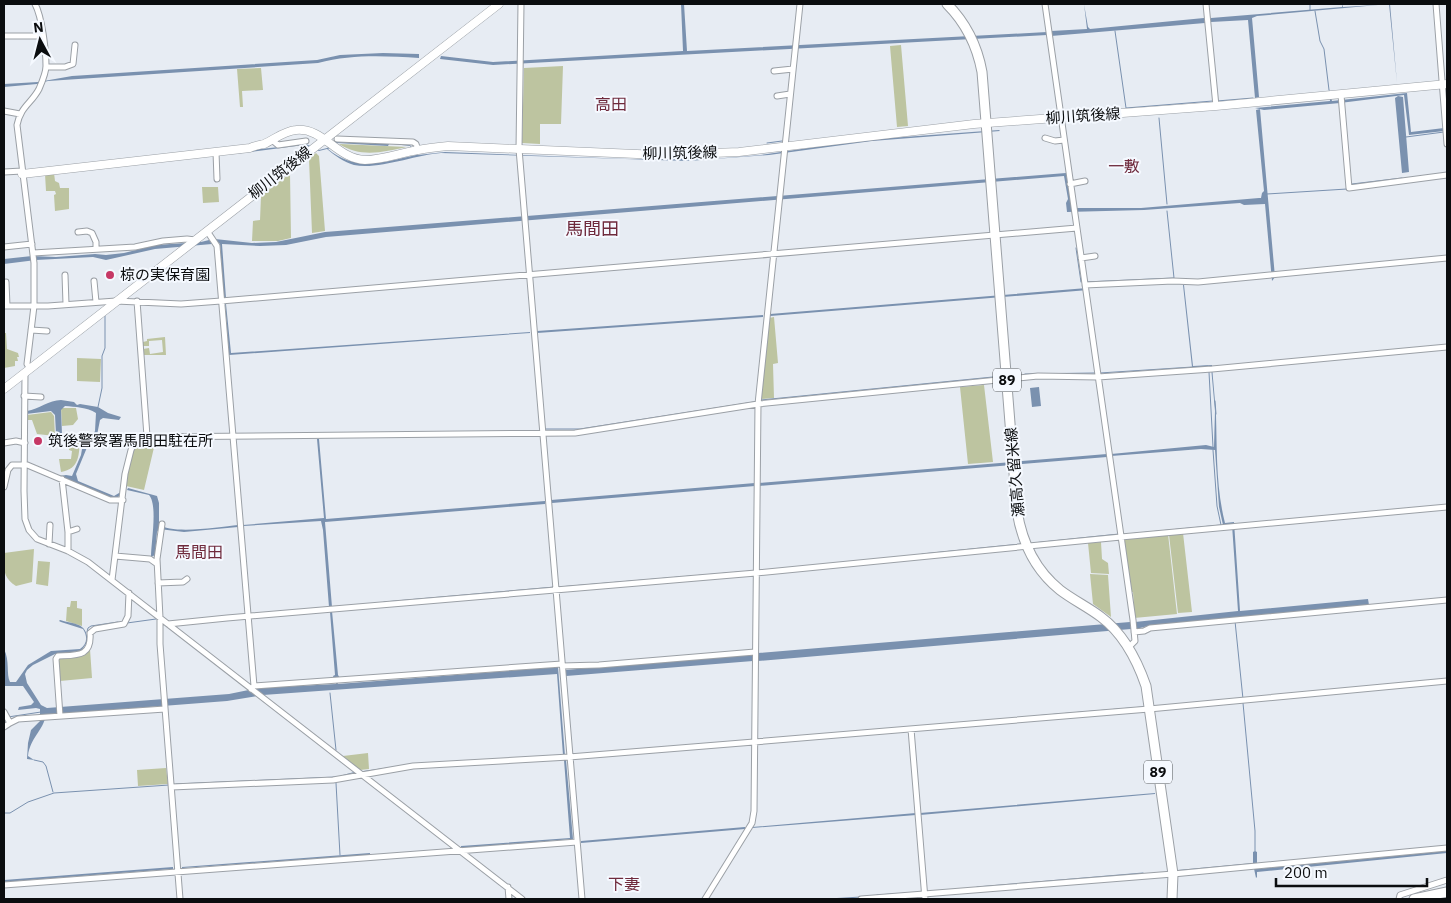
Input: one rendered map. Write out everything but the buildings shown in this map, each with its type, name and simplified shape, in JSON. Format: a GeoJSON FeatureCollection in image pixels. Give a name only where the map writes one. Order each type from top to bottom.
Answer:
{"type":"FeatureCollection","features":[{"type":"Feature","properties":{"kind":"main road"},"geometry":{"type":"LineString","coordinates":[[22,173],[250,148],[272,140],[291,130],[298,129],[315,133],[323,139],[499,4]]}},
{"type":"Feature","properties":{"kind":"main road","name":"瀬高久留米線"},"geometry":{"type":"LineString","coordinates":[[947,4],[972,38],[982,72],[1017,511],[1020,527],[1026,546],[1043,573],[1059,589],[1102,617],[1129,647],[1139,667],[1146,686],[1173,874],[1172,899]]}},
{"type":"Feature","properties":{"kind":"main road","name":"柳川筑後線"},"geometry":{"type":"LineString","coordinates":[[4,389],[323,139],[352,158],[364,160],[448,146],[678,155],[739,152],[987,129],[1061,117],[1098,116],[1216,106],[1445,84]]}},
{"type":"Feature","properties":{"kind":"main road"},"geometry":{"type":"LineString","coordinates":[[1419,899],[1447,892]]}},
{"type":"Feature","properties":{"kind":"street"},"geometry":{"type":"LineString","coordinates":[[35,4],[40,13],[46,67],[39,89],[20,114],[17,125],[34,263],[34,306],[26,364],[24,396],[25,519],[28,530],[37,539],[68,551],[88,562],[522,899]]}},
{"type":"Feature","properties":{"kind":"street"},"geometry":{"type":"LineString","coordinates":[[521,4],[519,149],[582,899]]}},
{"type":"Feature","properties":{"kind":"street"},"geometry":{"type":"LineString","coordinates":[[705,899],[752,823],[754,811],[758,404],[800,4]]}},
{"type":"Feature","properties":{"kind":"street"},"geometry":{"type":"LineString","coordinates":[[1045,4],[1134,632],[1135,641],[1129,647]]}},
{"type":"Feature","properties":{"kind":"street"},"geometry":{"type":"LineString","coordinates":[[1206,4],[1216,106]]}},
{"type":"Feature","properties":{"kind":"street"},"geometry":{"type":"LineString","coordinates":[[1436,4],[1445,84],[1447,144]]}},
{"type":"Feature","properties":{"kind":"street"},"geometry":{"type":"LineString","coordinates":[[4,36],[42,36]]}},
{"type":"Feature","properties":{"kind":"street"},"geometry":{"type":"LineString","coordinates":[[46,67],[65,67],[73,64],[74,44]]}},
{"type":"Feature","properties":{"kind":"street"},"geometry":{"type":"LineString","coordinates":[[774,71],[793,69]]}},
{"type":"Feature","properties":{"kind":"street"},"geometry":{"type":"LineString","coordinates":[[777,96],[790,94]]}},
{"type":"Feature","properties":{"kind":"street"},"geometry":{"type":"LineString","coordinates":[[1341,95],[1349,188],[1447,175]]}},
{"type":"Feature","properties":{"kind":"street"},"geometry":{"type":"LineString","coordinates":[[4,111],[20,114]]}},
{"type":"Feature","properties":{"kind":"street"},"geometry":{"type":"LineString","coordinates":[[1044,138],[1055,141],[1064,140]]}},
{"type":"Feature","properties":{"kind":"street"},"geometry":{"type":"LineString","coordinates":[[338,139],[413,142],[418,150]]}},
{"type":"Feature","properties":{"kind":"street"},"geometry":{"type":"LineString","coordinates":[[272,140],[278,145],[306,141]]}},
{"type":"Feature","properties":{"kind":"street"},"geometry":{"type":"LineString","coordinates":[[216,152],[217,179]]}},
{"type":"Feature","properties":{"kind":"street"},"geometry":{"type":"LineString","coordinates":[[4,172],[22,173]]}},
{"type":"Feature","properties":{"kind":"street"},"geometry":{"type":"LineString","coordinates":[[1070,184],[1085,180]]}},
{"type":"Feature","properties":{"kind":"street"},"geometry":{"type":"LineString","coordinates":[[6,282],[6,306],[116,301],[181,304],[1077,228]]}},
{"type":"Feature","properties":{"kind":"street"},"geometry":{"type":"LineString","coordinates":[[78,232],[87,231],[92,233],[96,242],[96,248]]}},
{"type":"Feature","properties":{"kind":"street"},"geometry":{"type":"LineString","coordinates":[[207,231],[217,246],[252,688]]}},
{"type":"Feature","properties":{"kind":"street"},"geometry":{"type":"LineString","coordinates":[[33,253],[144,246],[163,241],[195,240]]}},
{"type":"Feature","properties":{"kind":"street"},"geometry":{"type":"LineString","coordinates":[[4,246],[32,244]]}},
{"type":"Feature","properties":{"kind":"street"},"geometry":{"type":"LineString","coordinates":[[1081,258],[1095,256]]}},
{"type":"Feature","properties":{"kind":"street"},"geometry":{"type":"LineString","coordinates":[[1085,285],[1173,281],[1198,282],[1447,258]]}},
{"type":"Feature","properties":{"kind":"street"},"geometry":{"type":"LineString","coordinates":[[65,276],[66,304]]}},
{"type":"Feature","properties":{"kind":"street"},"geometry":{"type":"LineString","coordinates":[[94,281],[96,302]]}},
{"type":"Feature","properties":{"kind":"street"},"geometry":{"type":"LineString","coordinates":[[132,289],[135,293],[136,301],[147,436]]}},
{"type":"Feature","properties":{"kind":"street"},"geometry":{"type":"LineString","coordinates":[[30,330],[47,331]]}},
{"type":"Feature","properties":{"kind":"street"},"geometry":{"type":"LineString","coordinates":[[112,580],[125,474],[131,450],[136,440],[147,436],[233,437],[575,433],[758,404],[1038,376],[1098,377],[1212,369],[1447,347]]}},
{"type":"Feature","properties":{"kind":"street"},"geometry":{"type":"LineString","coordinates":[[24,396],[41,397]]}},
{"type":"Feature","properties":{"kind":"street"},"geometry":{"type":"LineString","coordinates":[[4,443],[16,441],[25,443]]}},
{"type":"Feature","properties":{"kind":"street"},"geometry":{"type":"LineString","coordinates":[[4,487],[8,470],[12,465],[25,465],[110,500],[122,500]]}},
{"type":"Feature","properties":{"kind":"street"},"geometry":{"type":"LineString","coordinates":[[62,479],[68,532],[68,551]]}},
{"type":"Feature","properties":{"kind":"street"},"geometry":{"type":"LineString","coordinates":[[168,624],[756,573],[1447,507]]}},
{"type":"Feature","properties":{"kind":"street"},"geometry":{"type":"LineString","coordinates":[[162,524],[157,564],[160,644],[180,899]]}},
{"type":"Feature","properties":{"kind":"street"},"geometry":{"type":"LineString","coordinates":[[49,544],[50,525]]}},
{"type":"Feature","properties":{"kind":"street"},"geometry":{"type":"LineString","coordinates":[[68,532],[77,529]]}},
{"type":"Feature","properties":{"kind":"street"},"geometry":{"type":"LineString","coordinates":[[116,556],[150,559],[157,564]]}},
{"type":"Feature","properties":{"kind":"street"},"geometry":{"type":"LineString","coordinates":[[158,583],[183,582],[187,579]]}},
{"type":"Feature","properties":{"kind":"street"},"geometry":{"type":"LineString","coordinates":[[60,716],[56,659],[58,656],[81,655],[91,642],[90,633],[95,629],[124,624],[128,616],[129,593]]}},
{"type":"Feature","properties":{"kind":"street"},"geometry":{"type":"LineString","coordinates":[[1134,632],[1150,628],[1447,600]]}},
{"type":"Feature","properties":{"kind":"street"},"geometry":{"type":"LineString","coordinates":[[252,688],[599,665],[755,652]]}},
{"type":"Feature","properties":{"kind":"street"},"geometry":{"type":"LineString","coordinates":[[172,787],[333,780],[413,766],[569,757],[754,742],[1149,709],[1447,681]]}},
{"type":"Feature","properties":{"kind":"street"},"geometry":{"type":"LineString","coordinates":[[4,727],[18,719],[165,708]]}},
{"type":"Feature","properties":{"kind":"street"},"geometry":{"type":"LineString","coordinates":[[4,712],[10,723]]}},
{"type":"Feature","properties":{"kind":"street"},"geometry":{"type":"LineString","coordinates":[[911,729],[925,897]]}},
{"type":"Feature","properties":{"kind":"street"},"geometry":{"type":"LineString","coordinates":[[4,885],[576,842]]}},
{"type":"Feature","properties":{"kind":"street"},"geometry":{"type":"LineString","coordinates":[[861,899],[925,897],[1447,848]]}},
{"type":"Feature","properties":{"kind":"street"},"geometry":{"type":"LineString","coordinates":[[1399,899],[1400,895],[1447,880]]}},
{"type":"Feature","properties":{"kind":"street"},"geometry":{"type":"LineString","coordinates":[[508,887],[509,899]]}},
{"type":"Feature","properties":{"kind":"green space"},"geometry":{"type":"Polygon","coordinates":[[[901,45],[908,126],[897,127],[890,46],[901,45]]]}},
{"type":"Feature","properties":{"kind":"green space"},"geometry":{"type":"Polygon","coordinates":[[[563,66],[561,124],[540,124],[540,144],[522,143],[524,68],[563,66]]]}},
{"type":"Feature","properties":{"kind":"green space"},"geometry":{"type":"Polygon","coordinates":[[[261,68],[263,90],[242,91],[243,107],[240,107],[237,69],[261,68]]]}},
{"type":"Feature","properties":{"kind":"green space"},"geometry":{"type":"Polygon","coordinates":[[[339,144],[407,147],[372,153],[356,151],[339,144]]]}},
{"type":"Feature","properties":{"kind":"green space"},"geometry":{"type":"Polygon","coordinates":[[[316,153],[319,156],[325,231],[312,233],[309,159],[316,153]]]}},
{"type":"Feature","properties":{"kind":"green space"},"geometry":{"type":"Polygon","coordinates":[[[54,173],[55,181],[59,183],[60,188],[69,188],[69,209],[55,211],[55,191],[46,191],[45,174],[54,173]]]}},
{"type":"Feature","properties":{"kind":"green space"},"geometry":{"type":"Polygon","coordinates":[[[290,173],[291,238],[278,241],[252,241],[253,221],[260,220],[261,196],[290,173]]]}},
{"type":"Feature","properties":{"kind":"green space"},"geometry":{"type":"Polygon","coordinates":[[[202,187],[218,187],[219,202],[203,203],[202,187]]]}},
{"type":"Feature","properties":{"kind":"green space"},"geometry":{"type":"Polygon","coordinates":[[[774,317],[778,363],[773,364],[774,398],[761,399],[769,318],[774,317]]]}},
{"type":"Feature","properties":{"kind":"green space"},"geometry":{"type":"Polygon","coordinates":[[[4,333],[6,333],[7,349],[18,353],[19,357],[17,357],[18,361],[15,361],[15,366],[4,368],[4,333]]]}},
{"type":"Feature","properties":{"kind":"green space"},"geometry":{"type":"Polygon","coordinates":[[[165,337],[166,355],[143,355],[143,349],[149,348],[150,354],[163,352],[162,340],[149,341],[149,346],[143,346],[143,342],[147,341],[147,339],[165,337]]]}},
{"type":"Feature","properties":{"kind":"green space"},"geometry":{"type":"Polygon","coordinates":[[[77,358],[101,359],[100,382],[77,381],[77,358]]]}},
{"type":"Feature","properties":{"kind":"green space"},"geometry":{"type":"Polygon","coordinates":[[[984,385],[993,462],[968,464],[960,387],[984,385]]]}},
{"type":"Feature","properties":{"kind":"green space"},"geometry":{"type":"Polygon","coordinates":[[[61,408],[76,408],[78,419],[73,425],[62,426],[61,408]]]}},
{"type":"Feature","properties":{"kind":"green space"},"geometry":{"type":"Polygon","coordinates":[[[51,412],[54,416],[55,436],[37,434],[32,420],[28,420],[27,415],[51,412]]]}},
{"type":"Feature","properties":{"kind":"green space"},"geometry":{"type":"Polygon","coordinates":[[[62,435],[80,438],[79,450],[77,460],[72,468],[61,472],[59,459],[71,459],[72,451],[69,450],[69,446],[64,444],[62,435]]]}},
{"type":"Feature","properties":{"kind":"green space"},"geometry":{"type":"Polygon","coordinates":[[[156,439],[144,490],[126,486],[129,461],[134,448],[140,441],[156,439]]]}},
{"type":"Feature","properties":{"kind":"green space"},"geometry":{"type":"Polygon","coordinates":[[[1183,533],[1192,612],[1178,613],[1169,535],[1183,533]]]}},
{"type":"Feature","properties":{"kind":"green space"},"geometry":{"type":"Polygon","coordinates":[[[1168,534],[1177,614],[1134,618],[1133,592],[1131,592],[1123,539],[1168,534]]]}},
{"type":"Feature","properties":{"kind":"green space"},"geometry":{"type":"Polygon","coordinates":[[[1101,542],[1102,559],[1108,563],[1109,574],[1091,573],[1088,543],[1101,542]]]}},
{"type":"Feature","properties":{"kind":"green space"},"geometry":{"type":"Polygon","coordinates":[[[34,549],[32,582],[16,586],[6,576],[4,553],[34,549]]]}},
{"type":"Feature","properties":{"kind":"green space"},"geometry":{"type":"Polygon","coordinates":[[[38,561],[50,562],[48,586],[36,584],[38,561]]]}},
{"type":"Feature","properties":{"kind":"green space"},"geometry":{"type":"Polygon","coordinates":[[[1090,574],[1108,575],[1111,617],[1093,604],[1090,574]]]}},
{"type":"Feature","properties":{"kind":"green space"},"geometry":{"type":"Polygon","coordinates":[[[71,601],[77,601],[77,608],[82,609],[82,626],[66,621],[67,607],[70,607],[71,601]]]}},
{"type":"Feature","properties":{"kind":"green space"},"geometry":{"type":"Polygon","coordinates":[[[90,649],[92,678],[60,681],[58,658],[85,655],[90,649]]]}},
{"type":"Feature","properties":{"kind":"green space"},"geometry":{"type":"Polygon","coordinates":[[[368,753],[369,769],[360,770],[343,756],[368,753]]]}},
{"type":"Feature","properties":{"kind":"green space"},"geometry":{"type":"Polygon","coordinates":[[[166,768],[168,784],[138,786],[137,770],[166,768]]]}},
{"type":"Feature","properties":{"kind":"water"},"geometry":{"type":"Polygon","coordinates":[[[681,4],[684,4],[687,51],[1047,32],[1047,35],[493,65],[440,59],[441,56],[493,62],[683,51],[681,4]]]}},
{"type":"Feature","properties":{"kind":"water"},"geometry":{"type":"Polygon","coordinates":[[[1084,4],[1090,29],[1204,18],[1205,23],[1051,36],[1051,31],[1087,29],[1084,4]]]}},
{"type":"Feature","properties":{"kind":"water"},"geometry":{"type":"Polygon","coordinates":[[[1342,4],[1343,7],[1380,5],[1252,18],[1259,97],[1255,98],[1248,20],[1211,22],[1211,18],[1342,7],[1342,4]]]}},
{"type":"Feature","properties":{"kind":"water"},"geometry":{"type":"Polygon","coordinates":[[[1389,4],[1390,4],[1397,83],[1389,4]]]}},
{"type":"Feature","properties":{"kind":"water"},"geometry":{"type":"Polygon","coordinates":[[[419,54],[419,58],[356,57],[318,63],[48,81],[4,87],[4,84],[38,82],[72,76],[317,60],[340,55],[419,54]]]}},
{"type":"Feature","properties":{"kind":"water"},"geometry":{"type":"Polygon","coordinates":[[[1329,89],[1332,101],[1407,93],[1411,132],[1444,128],[1444,131],[1409,135],[1404,95],[1264,110],[1255,108],[1330,101],[1329,89]]]}},
{"type":"Feature","properties":{"kind":"water"},"geometry":{"type":"Polygon","coordinates":[[[1398,96],[1403,97],[1409,172],[1402,173],[1395,98],[1398,96]]]}},
{"type":"Feature","properties":{"kind":"water"},"geometry":{"type":"Polygon","coordinates":[[[1260,109],[1275,277],[1272,281],[1265,204],[1244,205],[1240,203],[1144,210],[1067,212],[1066,203],[1068,199],[1064,176],[326,237],[286,245],[222,244],[226,298],[224,298],[220,244],[215,239],[252,243],[276,242],[325,232],[1066,173],[1072,208],[1141,208],[1261,198],[1264,191],[1256,110],[1260,109]]]}},
{"type":"Feature","properties":{"kind":"water"},"geometry":{"type":"Polygon","coordinates":[[[999,130],[872,141],[769,155],[688,161],[441,153],[374,166],[364,166],[347,162],[327,149],[319,151],[304,145],[234,154],[234,152],[306,144],[319,150],[327,148],[336,142],[389,144],[388,146],[337,143],[328,149],[349,161],[360,163],[382,162],[416,155],[410,146],[393,144],[410,145],[418,155],[445,152],[630,159],[712,159],[761,155],[863,140],[999,130]]]}},
{"type":"Feature","properties":{"kind":"water"},"geometry":{"type":"Polygon","coordinates":[[[209,240],[212,244],[155,249],[106,260],[93,257],[4,264],[4,259],[32,256],[106,255],[124,253],[156,245],[209,240]]]}},
{"type":"Feature","properties":{"kind":"water"},"geometry":{"type":"Polygon","coordinates":[[[1183,285],[1193,366],[1212,365],[1216,415],[1220,496],[1225,523],[1234,522],[1240,611],[1368,599],[1369,605],[1148,626],[1136,629],[1135,622],[1238,611],[1232,525],[1223,525],[1219,507],[1215,450],[1201,449],[1111,456],[1111,454],[1206,445],[1214,447],[1215,411],[1211,367],[1192,367],[1183,285]]]}},
{"type":"Feature","properties":{"kind":"water"},"geometry":{"type":"Polygon","coordinates":[[[1087,288],[1088,290],[770,316],[770,314],[1087,288]]]}},
{"type":"Feature","properties":{"kind":"water"},"geometry":{"type":"Polygon","coordinates":[[[225,303],[231,353],[530,333],[229,355],[225,303]]]}},
{"type":"Feature","properties":{"kind":"water"},"geometry":{"type":"Polygon","coordinates":[[[763,315],[763,317],[537,333],[537,331],[763,315]]]}},
{"type":"Feature","properties":{"kind":"water"},"geometry":{"type":"Polygon","coordinates":[[[1039,387],[1041,406],[1032,407],[1030,388],[1039,387]]]}},
{"type":"Feature","properties":{"kind":"water"},"geometry":{"type":"Polygon","coordinates":[[[52,401],[74,402],[77,405],[98,407],[108,413],[121,417],[119,420],[103,418],[100,420],[97,435],[88,445],[76,474],[78,481],[114,496],[119,493],[121,494],[118,497],[112,498],[60,476],[72,476],[81,455],[83,443],[95,431],[96,413],[85,408],[65,406],[61,410],[62,434],[56,434],[55,415],[51,411],[26,414],[27,411],[52,401]]]}},
{"type":"Feature","properties":{"kind":"water"},"geometry":{"type":"Polygon","coordinates":[[[317,439],[319,439],[326,519],[545,501],[545,504],[325,522],[332,607],[329,607],[321,521],[243,526],[324,518],[317,439]]]}},
{"type":"Feature","properties":{"kind":"water"},"geometry":{"type":"Polygon","coordinates":[[[1107,454],[1107,457],[759,486],[759,483],[1107,454]]]}},
{"type":"Feature","properties":{"kind":"water"},"geometry":{"type":"Polygon","coordinates":[[[755,483],[755,486],[552,503],[551,500],[755,483]]]}},
{"type":"Feature","properties":{"kind":"water"},"geometry":{"type":"Polygon","coordinates":[[[128,488],[157,496],[159,524],[165,527],[185,530],[238,525],[238,527],[184,532],[159,529],[157,532],[155,555],[151,557],[154,515],[152,500],[149,495],[127,490],[128,488]]]}},
{"type":"Feature","properties":{"kind":"water"},"geometry":{"type":"Polygon","coordinates":[[[332,611],[338,675],[340,678],[337,679],[338,684],[558,667],[565,756],[563,755],[557,674],[263,695],[227,701],[46,715],[29,750],[28,756],[34,760],[27,759],[31,730],[43,718],[40,716],[40,709],[18,710],[19,707],[31,705],[34,702],[23,686],[4,686],[4,649],[10,682],[16,682],[28,665],[51,651],[80,649],[86,640],[83,629],[60,620],[82,627],[85,630],[88,641],[81,651],[55,654],[27,670],[25,674],[27,683],[41,705],[47,708],[229,694],[258,688],[336,684],[336,679],[333,676],[335,675],[330,612],[332,611]]]}},
{"type":"Feature","properties":{"kind":"water"},"geometry":{"type":"Polygon","coordinates":[[[1130,622],[1131,629],[758,661],[758,653],[1130,622]]]}},
{"type":"Feature","properties":{"kind":"water"},"geometry":{"type":"Polygon","coordinates":[[[753,654],[753,661],[566,676],[565,670],[753,654]]]}},
{"type":"Feature","properties":{"kind":"water"},"geometry":{"type":"Polygon","coordinates":[[[564,760],[566,760],[573,839],[461,848],[461,846],[570,838],[564,760]]]}},
{"type":"Feature","properties":{"kind":"water"},"geometry":{"type":"Polygon","coordinates":[[[1155,794],[920,815],[920,813],[1155,794]]]}},
{"type":"Feature","properties":{"kind":"water"},"geometry":{"type":"Polygon","coordinates":[[[916,813],[916,815],[752,828],[752,827],[916,813]]]}},
{"type":"Feature","properties":{"kind":"water"},"geometry":{"type":"Polygon","coordinates":[[[745,827],[745,829],[581,843],[581,841],[745,827]]]}},
{"type":"Feature","properties":{"kind":"water"},"geometry":{"type":"Polygon","coordinates":[[[1447,851],[1447,853],[1257,872],[1256,878],[1253,864],[1178,871],[1253,863],[1253,852],[1257,852],[1257,869],[1447,851]]]}},
{"type":"Feature","properties":{"kind":"water"},"geometry":{"type":"Polygon","coordinates":[[[370,853],[370,855],[182,868],[182,867],[370,853]]]}},
{"type":"Feature","properties":{"kind":"water"},"geometry":{"type":"Polygon","coordinates":[[[173,867],[173,869],[4,882],[4,880],[173,867]]]}},
{"type":"Feature","properties":{"kind":"waterway"},"geometry":{"type":"LineString","coordinates":[[1310,4],[1310,10]]}},
{"type":"Feature","properties":{"kind":"waterway"},"geometry":{"type":"LineString","coordinates":[[1315,11],[1320,41],[1324,49],[1329,90]]}},
{"type":"Feature","properties":{"kind":"waterway"},"geometry":{"type":"LineString","coordinates":[[1115,31],[1126,108],[1213,101]]}},
{"type":"Feature","properties":{"kind":"waterway"},"geometry":{"type":"LineString","coordinates":[[1217,101],[1253,98]]}},
{"type":"Feature","properties":{"kind":"waterway"},"geometry":{"type":"LineString","coordinates":[[1159,118],[1167,204]]}},
{"type":"Feature","properties":{"kind":"waterway"},"geometry":{"type":"LineString","coordinates":[[1406,137],[1444,132]]}},
{"type":"Feature","properties":{"kind":"waterway"},"geometry":{"type":"LineString","coordinates":[[767,143],[782,141]]}},
{"type":"Feature","properties":{"kind":"waterway"},"geometry":{"type":"LineString","coordinates":[[1352,184],[1402,178]]}},
{"type":"Feature","properties":{"kind":"waterway"},"geometry":{"type":"LineString","coordinates":[[1267,194],[1347,189]]}},
{"type":"Feature","properties":{"kind":"waterway"},"geometry":{"type":"LineString","coordinates":[[1086,282],[1174,278],[1167,211]]}},
{"type":"Feature","properties":{"kind":"waterway"},"geometry":{"type":"LineString","coordinates":[[1076,248],[1081,282]]}},
{"type":"Feature","properties":{"kind":"waterway"},"geometry":{"type":"LineString","coordinates":[[98,407],[102,388],[105,316]]}},
{"type":"Feature","properties":{"kind":"waterway"},"geometry":{"type":"LineString","coordinates":[[537,333],[541,385]]}},
{"type":"Feature","properties":{"kind":"waterway"},"geometry":{"type":"LineString","coordinates":[[1100,373],[1208,366],[1209,368]]}},
{"type":"Feature","properties":{"kind":"waterway"},"geometry":{"type":"LineString","coordinates":[[1209,372],[1213,447]]}},
{"type":"Feature","properties":{"kind":"waterway"},"geometry":{"type":"LineString","coordinates":[[1025,374],[1095,373]]}},
{"type":"Feature","properties":{"kind":"waterway"},"geometry":{"type":"LineString","coordinates":[[761,400],[1003,376]]}},
{"type":"Feature","properties":{"kind":"waterway"},"geometry":{"type":"LineString","coordinates":[[1215,401],[1216,414]]}},
{"type":"Feature","properties":{"kind":"waterway"},"geometry":{"type":"LineString","coordinates":[[545,429],[580,429],[754,402]]}},
{"type":"Feature","properties":{"kind":"waterway"},"geometry":{"type":"LineString","coordinates":[[1128,534],[1221,525],[1217,506],[1213,450]]}},
{"type":"Feature","properties":{"kind":"waterway"},"geometry":{"type":"LineString","coordinates":[[1033,543],[1119,534]]}},
{"type":"Feature","properties":{"kind":"waterway"},"geometry":{"type":"LineString","coordinates":[[922,554],[1021,544]]}},
{"type":"Feature","properties":{"kind":"waterway"},"geometry":{"type":"LineString","coordinates":[[559,587],[752,571]]}},
{"type":"Feature","properties":{"kind":"waterway"},"geometry":{"type":"LineString","coordinates":[[384,602],[555,587]]}},
{"type":"Feature","properties":{"kind":"waterway"},"geometry":{"type":"LineString","coordinates":[[127,623],[156,619]]}},
{"type":"Feature","properties":{"kind":"waterway"},"geometry":{"type":"LineString","coordinates":[[1235,621],[1243,699]]}},
{"type":"Feature","properties":{"kind":"waterway"},"geometry":{"type":"LineString","coordinates":[[87,632],[91,626],[118,622]]}},
{"type":"Feature","properties":{"kind":"waterway"},"geometry":{"type":"LineString","coordinates":[[330,693],[336,750]]}},
{"type":"Feature","properties":{"kind":"waterway"},"geometry":{"type":"LineString","coordinates":[[1243,703],[1255,831],[1255,851]]}},
{"type":"Feature","properties":{"kind":"waterway"},"geometry":{"type":"LineString","coordinates":[[1034,716],[1143,707]]}},
{"type":"Feature","properties":{"kind":"waterway"},"geometry":{"type":"LineString","coordinates":[[8,717],[41,712]]}},
{"type":"Feature","properties":{"kind":"waterway"},"geometry":{"type":"LineString","coordinates":[[34,760],[43,762],[46,766],[53,792]]}},
{"type":"Feature","properties":{"kind":"waterway"},"geometry":{"type":"LineString","coordinates":[[360,772],[401,766]]}},
{"type":"Feature","properties":{"kind":"waterway"},"geometry":{"type":"LineString","coordinates":[[341,776],[356,772]]}},
{"type":"Feature","properties":{"kind":"waterway"},"geometry":{"type":"LineString","coordinates":[[176,784],[337,777]]}},
{"type":"Feature","properties":{"kind":"waterway"},"geometry":{"type":"LineString","coordinates":[[336,783],[340,855]]}},
{"type":"Feature","properties":{"kind":"waterway"},"geometry":{"type":"LineString","coordinates":[[4,813],[10,813],[28,802],[54,793],[169,785]]}},
{"type":"Feature","properties":{"kind":"waterway"},"geometry":{"type":"LineString","coordinates":[[977,887],[1143,873]]}},
{"type":"Feature","properties":{"kind":"waterway"},"geometry":{"type":"LineString","coordinates":[[877,895],[923,892]]}},
{"type":"Feature","properties":{"kind":"waterway"},"geometry":{"type":"LineString","coordinates":[[829,899],[861,897]]}},
{"type":"Feature","properties":{"kind":"place","name":"椋の実保育園"},"geometry":{"type":"Point","coordinates":[110,275]}},
{"type":"Feature","properties":{"kind":"place","name":"筑後警察署馬間田駐在所"},"geometry":{"type":"Point","coordinates":[38,441]}},
{"type":"Feature","properties":{"kind":"district","name":"高田"},"geometry":{"type":"Point","coordinates":[611,104]}},
{"type":"Feature","properties":{"kind":"district","name":"一敷"},"geometry":{"type":"Point","coordinates":[1124,166]}},
{"type":"Feature","properties":{"kind":"district","name":"馬間田"},"geometry":{"type":"Point","coordinates":[592,229]}},
{"type":"Feature","properties":{"kind":"district","name":"馬間田"},"geometry":{"type":"Point","coordinates":[199,552]}},
{"type":"Feature","properties":{"kind":"district","name":"下妻"},"geometry":{"type":"Point","coordinates":[624,884]}}]}
